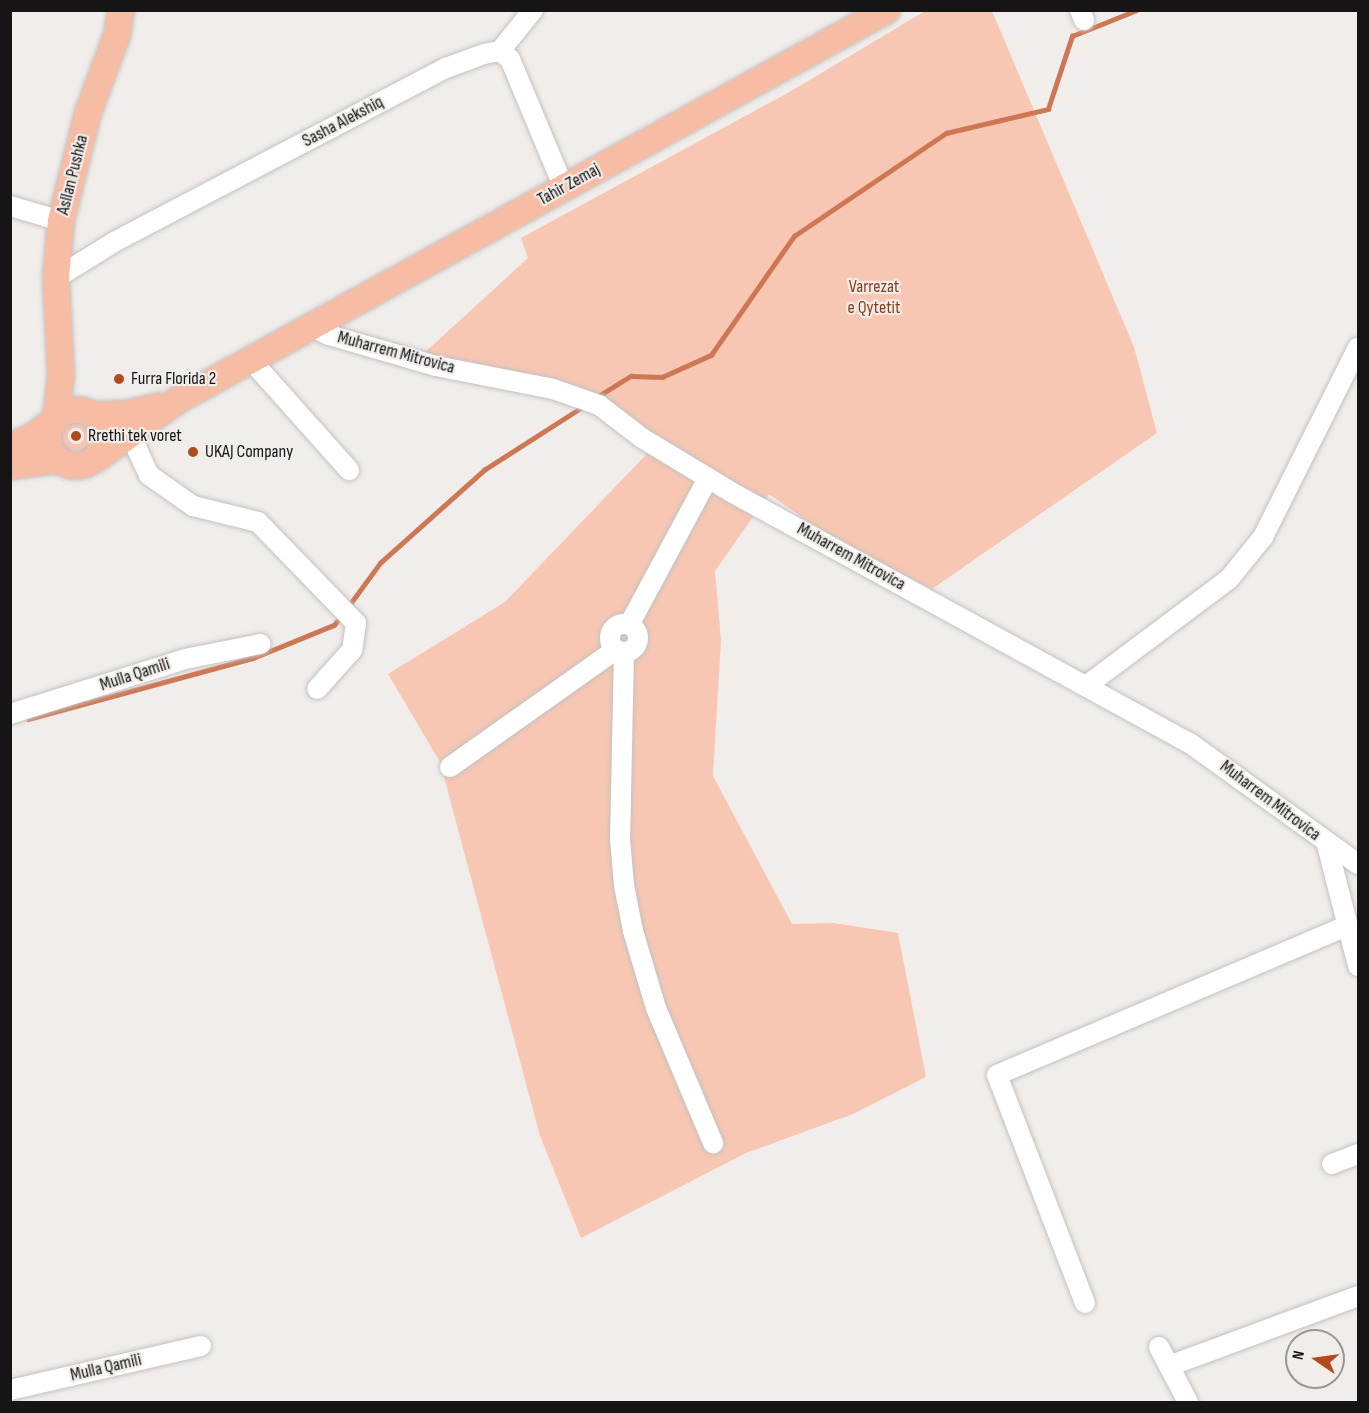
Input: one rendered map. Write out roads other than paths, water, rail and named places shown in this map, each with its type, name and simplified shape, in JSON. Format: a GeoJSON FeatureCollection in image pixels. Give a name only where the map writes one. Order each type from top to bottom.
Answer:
{"type":"FeatureCollection","features":[{"type":"Feature","properties":{"kind":"main road","name":"Asllan Pushka"},"geometry":{"type":"LineString","coordinates":[[54,420],[61,375],[56,278],[61,221],[88,113],[117,35],[120,10]]}},
{"type":"Feature","properties":{"kind":"main road","name":"Tahir Zemaj"},"geometry":{"type":"LineString","coordinates":[[96,459],[129,432],[178,400],[250,359],[887,10]]}},
{"type":"Feature","properties":{"kind":"main road","name":"Asllan Pushka"},"geometry":{"type":"LineString","coordinates":[[60,345],[77,398],[89,413]]}},
{"type":"Feature","properties":{"kind":"main road","name":"Tahir Zemaj"},"geometry":{"type":"LineString","coordinates":[[89,413],[127,414],[178,400]]}},
{"type":"Feature","properties":{"kind":"main road"},"geometry":{"type":"LineString","coordinates":[[10,447],[34,436],[68,411],[89,413],[105,436],[96,459],[73,466],[58,460],[10,466]]}},
{"type":"Feature","properties":{"kind":"main road"},"geometry":{"type":"LineString","coordinates":[[54,420],[48,438],[58,460]]}},
{"type":"Feature","properties":{"kind":"street"},"geometry":{"type":"LineString","coordinates":[[533,10],[500,51],[510,59],[564,188]]}},
{"type":"Feature","properties":{"kind":"street","name":"Sasha Alekshiq"},"geometry":{"type":"LineString","coordinates":[[56,278],[116,241],[446,68],[500,51]]}},
{"type":"Feature","properties":{"kind":"street"},"geometry":{"type":"LineString","coordinates":[[10,206],[61,221]]}},
{"type":"Feature","properties":{"kind":"street","name":"Muharrem Mitrovica"},"geometry":{"type":"LineString","coordinates":[[311,326],[329,335],[436,366],[554,388],[599,405],[642,438],[708,478],[1191,744],[1262,791],[1327,845],[1359,864]]}},
{"type":"Feature","properties":{"kind":"street"},"geometry":{"type":"LineString","coordinates":[[1086,686],[1236,571],[1263,537],[1359,347]]}},
{"type":"Feature","properties":{"kind":"street"},"geometry":{"type":"LineString","coordinates":[[250,359],[350,470]]}},
{"type":"Feature","properties":{"kind":"street"},"geometry":{"type":"LineString","coordinates":[[129,432],[150,475],[193,506],[258,522],[356,623],[352,650],[317,689]]}},
{"type":"Feature","properties":{"kind":"street"},"geometry":{"type":"LineString","coordinates":[[450,767],[620,651],[633,649],[638,641],[636,631],[629,625],[708,478]]}},
{"type":"Feature","properties":{"kind":"street","name":"Mulla Qamili"},"geometry":{"type":"LineString","coordinates":[[10,714],[185,659],[261,644]]}},
{"type":"Feature","properties":{"kind":"street"},"geometry":{"type":"LineString","coordinates":[[620,651],[620,839],[629,908],[656,1008],[713,1143]]}},
{"type":"Feature","properties":{"kind":"street"},"geometry":{"type":"LineString","coordinates":[[1327,845],[1359,966]]}},
{"type":"Feature","properties":{"kind":"street"},"geometry":{"type":"LineString","coordinates":[[1085,1303],[997,1075],[1348,925]]}},
{"type":"Feature","properties":{"kind":"street"},"geometry":{"type":"LineString","coordinates":[[1332,1164],[1359,1154]]}},
{"type":"Feature","properties":{"kind":"street"},"geometry":{"type":"LineString","coordinates":[[1169,1366],[1359,1296]]}},
{"type":"Feature","properties":{"kind":"street","name":"Mulla Qamili"},"geometry":{"type":"LineString","coordinates":[[10,1390],[201,1346]]}},
{"type":"Feature","properties":{"kind":"street"},"geometry":{"type":"LineString","coordinates":[[1159,1347],[1188,1402]]}},
{"type":"Feature","properties":{"kind":"waterway"},"geometry":{"type":"LineString","coordinates":[[597,397],[631,376],[662,377],[711,355],[794,236],[946,133],[1048,109],[1072,36],[1137,10]]}},
{"type":"Feature","properties":{"kind":"waterway"},"geometry":{"type":"LineString","coordinates":[[347,608],[380,563],[484,470],[582,407]]}},
{"type":"Feature","properties":{"kind":"waterway"},"geometry":{"type":"LineString","coordinates":[[28,719],[253,658],[334,625],[342,615]]}},
{"type":"Feature","properties":{"kind":"place","name":"Furra Florida 2"},"geometry":{"type":"Point","coordinates":[119,379]}},
{"type":"Feature","properties":{"kind":"place","name":"Rrethi tek voret"},"geometry":{"type":"Point","coordinates":[76,436]}},
{"type":"Feature","properties":{"kind":"place","name":"UKAJ Company"},"geometry":{"type":"Point","coordinates":[193,452]}},
{"type":"Feature","properties":{"kind":"park label","name":"Varrezat e Qytetit"},"geometry":{"type":"Point","coordinates":[874,298]}}]}
